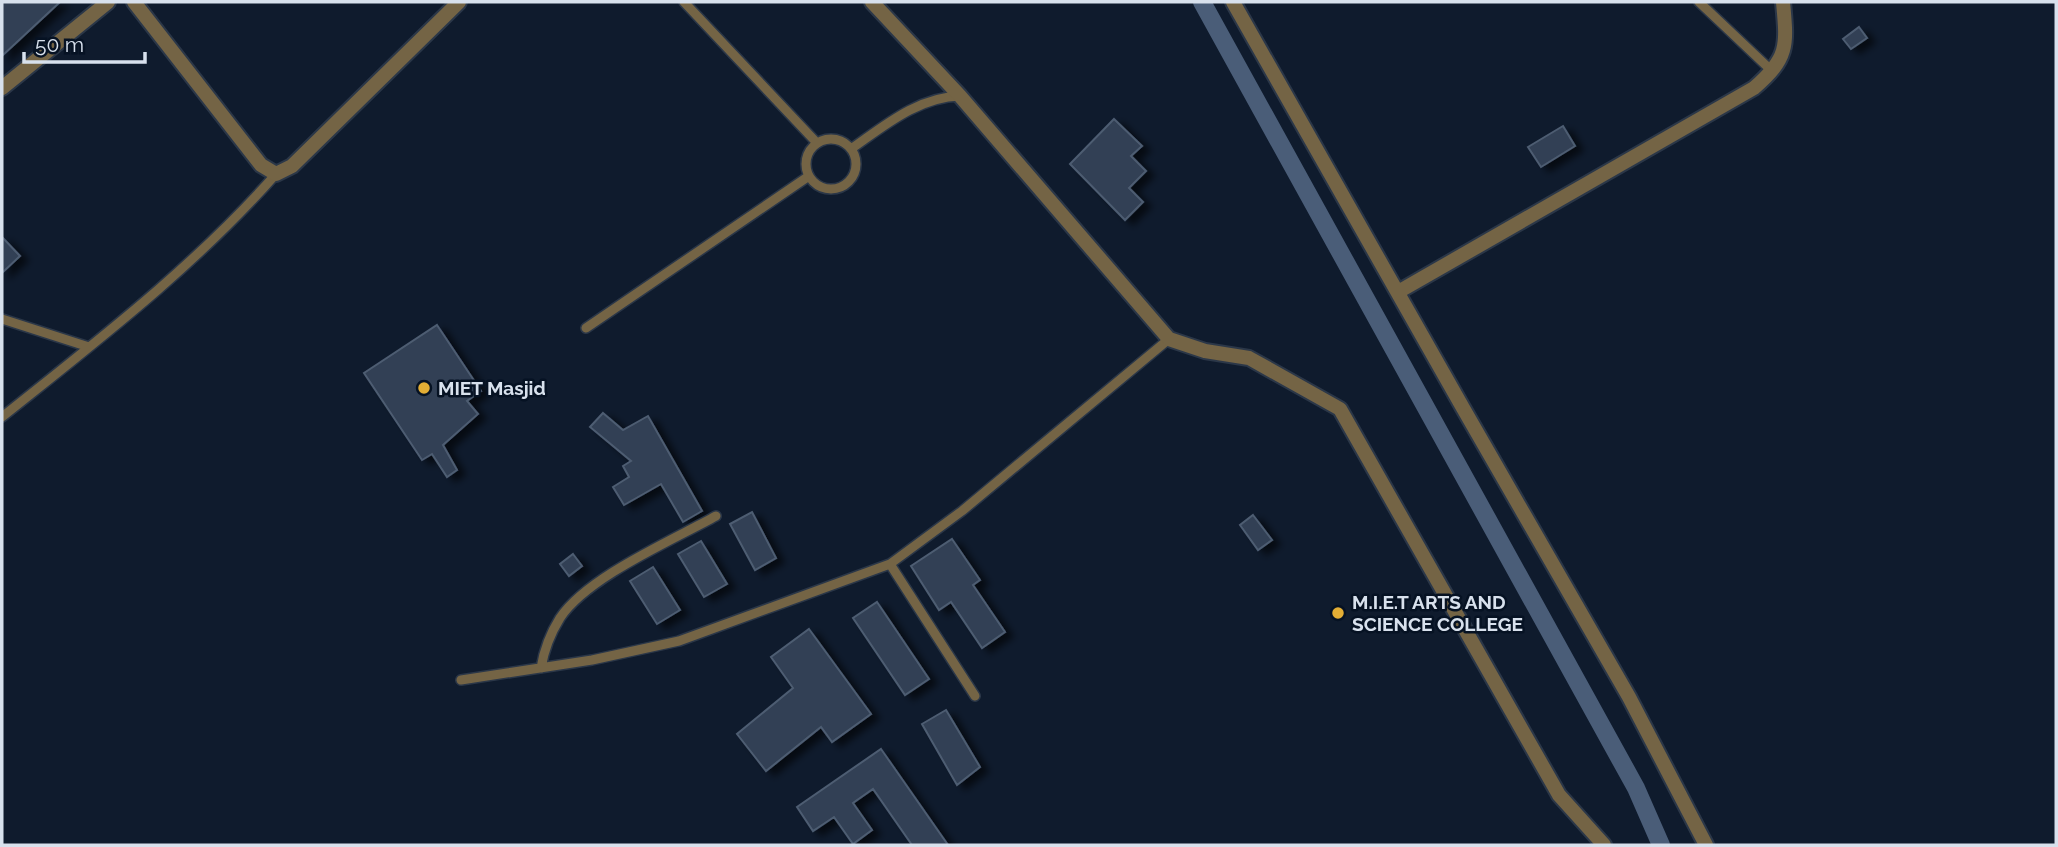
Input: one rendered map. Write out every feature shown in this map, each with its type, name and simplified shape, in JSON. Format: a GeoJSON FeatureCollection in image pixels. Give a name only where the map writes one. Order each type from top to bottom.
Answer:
{"type":"FeatureCollection","features":[{"type":"Feature","properties":{"kind":"street"},"geometry":{"type":"LineString","coordinates":[[2,88],[108,2]]}},
{"type":"Feature","properties":{"kind":"street"},"geometry":{"type":"LineString","coordinates":[[134,2],[261,164],[276,174],[292,166],[459,2]]}},
{"type":"Feature","properties":{"kind":"street"},"geometry":{"type":"LineString","coordinates":[[872,2],[960,96],[1170,339],[1205,351],[1249,358],[1340,409],[1559,795],[1604,845]]}},
{"type":"Feature","properties":{"kind":"street"},"geometry":{"type":"LineString","coordinates":[[1233,2],[1629,697],[1706,845]]}},
{"type":"Feature","properties":{"kind":"street"},"geometry":{"type":"LineString","coordinates":[[1398,292],[1754,88],[1773,72],[1782,56],[1786,38],[1783,2]]}},
{"type":"Feature","properties":{"kind":"lane"},"geometry":{"type":"LineString","coordinates":[[684,2],[817,143]]}},
{"type":"Feature","properties":{"kind":"lane"},"geometry":{"type":"LineString","coordinates":[[1699,2],[1773,72]]}},
{"type":"Feature","properties":{"kind":"lane"},"geometry":{"type":"LineString","coordinates":[[851,149],[919,104],[960,96]]}},
{"type":"Feature","properties":{"kind":"lane"},"geometry":{"type":"LineString","coordinates":[[833,139],[842,141],[851,149],[856,160],[856,169],[848,183],[841,187],[825,189],[809,176],[807,156],[817,143],[833,139]]}},
{"type":"Feature","properties":{"kind":"lane"},"geometry":{"type":"LineString","coordinates":[[2,417],[89,348],[214,240],[276,174]]}},
{"type":"Feature","properties":{"kind":"lane"},"geometry":{"type":"LineString","coordinates":[[586,328],[809,176]]}},
{"type":"Feature","properties":{"kind":"lane"},"geometry":{"type":"LineString","coordinates":[[2,319],[89,348]]}},
{"type":"Feature","properties":{"kind":"lane"},"geometry":{"type":"LineString","coordinates":[[461,680],[541,668],[679,641],[890,564],[962,511],[1170,339]]}},
{"type":"Feature","properties":{"kind":"lane"},"geometry":{"type":"LineString","coordinates":[[541,668],[545,649],[561,617],[581,596],[608,576],[716,516]]}},
{"type":"Feature","properties":{"kind":"lane"},"geometry":{"type":"LineString","coordinates":[[890,564],[975,696]]}},
{"type":"Feature","properties":{"kind":"building"},"geometry":{"type":"Polygon","coordinates":[[[2,2],[60,2],[2,56],[2,2]]]}},
{"type":"Feature","properties":{"kind":"building"},"geometry":{"type":"Polygon","coordinates":[[[1859,27],[1867,38],[1851,49],[1843,39],[1859,27]]]}},
{"type":"Feature","properties":{"kind":"building"},"geometry":{"type":"Polygon","coordinates":[[[1114,119],[1142,146],[1131,156],[1146,171],[1129,188],[1143,202],[1125,220],[1070,164],[1114,119]]]}},
{"type":"Feature","properties":{"kind":"building"},"geometry":{"type":"Polygon","coordinates":[[[1563,126],[1575,146],[1541,167],[1528,147],[1563,126]]]}},
{"type":"Feature","properties":{"kind":"building"},"geometry":{"type":"Polygon","coordinates":[[[2,237],[20,256],[2,273],[2,237]]]}},
{"type":"Feature","properties":{"kind":"building"},"geometry":{"type":"Polygon","coordinates":[[[437,325],[481,391],[467,401],[478,414],[443,445],[457,470],[447,477],[432,454],[422,460],[364,373],[437,325]]]}},
{"type":"Feature","properties":{"kind":"building"},"geometry":{"type":"Polygon","coordinates":[[[603,413],[623,430],[648,416],[702,511],[683,522],[661,484],[624,505],[613,487],[629,477],[623,466],[631,461],[590,427],[603,413]]]}},
{"type":"Feature","properties":{"kind":"building"},"geometry":{"type":"Polygon","coordinates":[[[752,512],[776,558],[755,570],[730,524],[752,512]]]}},
{"type":"Feature","properties":{"kind":"building"},"geometry":{"type":"Polygon","coordinates":[[[1253,515],[1272,540],[1258,550],[1240,525],[1253,515]]]}},
{"type":"Feature","properties":{"kind":"building"},"geometry":{"type":"Polygon","coordinates":[[[952,539],[980,580],[973,585],[1005,632],[982,648],[951,602],[939,610],[911,566],[952,539]]]}},
{"type":"Feature","properties":{"kind":"building"},"geometry":{"type":"Polygon","coordinates":[[[701,541],[727,584],[704,597],[678,554],[701,541]]]}},
{"type":"Feature","properties":{"kind":"building"},"geometry":{"type":"Polygon","coordinates":[[[573,554],[582,566],[569,576],[560,564],[573,554]]]}},
{"type":"Feature","properties":{"kind":"building"},"geometry":{"type":"Polygon","coordinates":[[[653,567],[680,610],[657,624],[630,581],[653,567]]]}},
{"type":"Feature","properties":{"kind":"building"},"geometry":{"type":"Polygon","coordinates":[[[877,602],[929,679],[905,695],[853,618],[877,602]]]}},
{"type":"Feature","properties":{"kind":"building"},"geometry":{"type":"Polygon","coordinates":[[[809,629],[871,714],[832,742],[821,727],[766,771],[737,734],[793,688],[771,657],[809,629]]]}},
{"type":"Feature","properties":{"kind":"building"},"geometry":{"type":"Polygon","coordinates":[[[946,710],[980,767],[957,785],[922,724],[946,710]]]}},
{"type":"Feature","properties":{"kind":"building"},"geometry":{"type":"Polygon","coordinates":[[[881,749],[948,845],[912,845],[873,789],[853,803],[872,830],[853,844],[834,817],[813,831],[797,807],[881,749]]]}},
{"type":"Feature","properties":{"kind":"waterway"},"geometry":{"type":"LineString","coordinates":[[1202,2],[1636,788],[1661,845]]}},
{"type":"Feature","properties":{"kind":"place","name":"MIET Masjid"},"geometry":{"type":"Point","coordinates":[424,388]}},
{"type":"Feature","properties":{"kind":"place","name":"M.I.E.T ARTS AND SCIENCE COLLEGE"},"geometry":{"type":"Point","coordinates":[1338,613]}}]}
